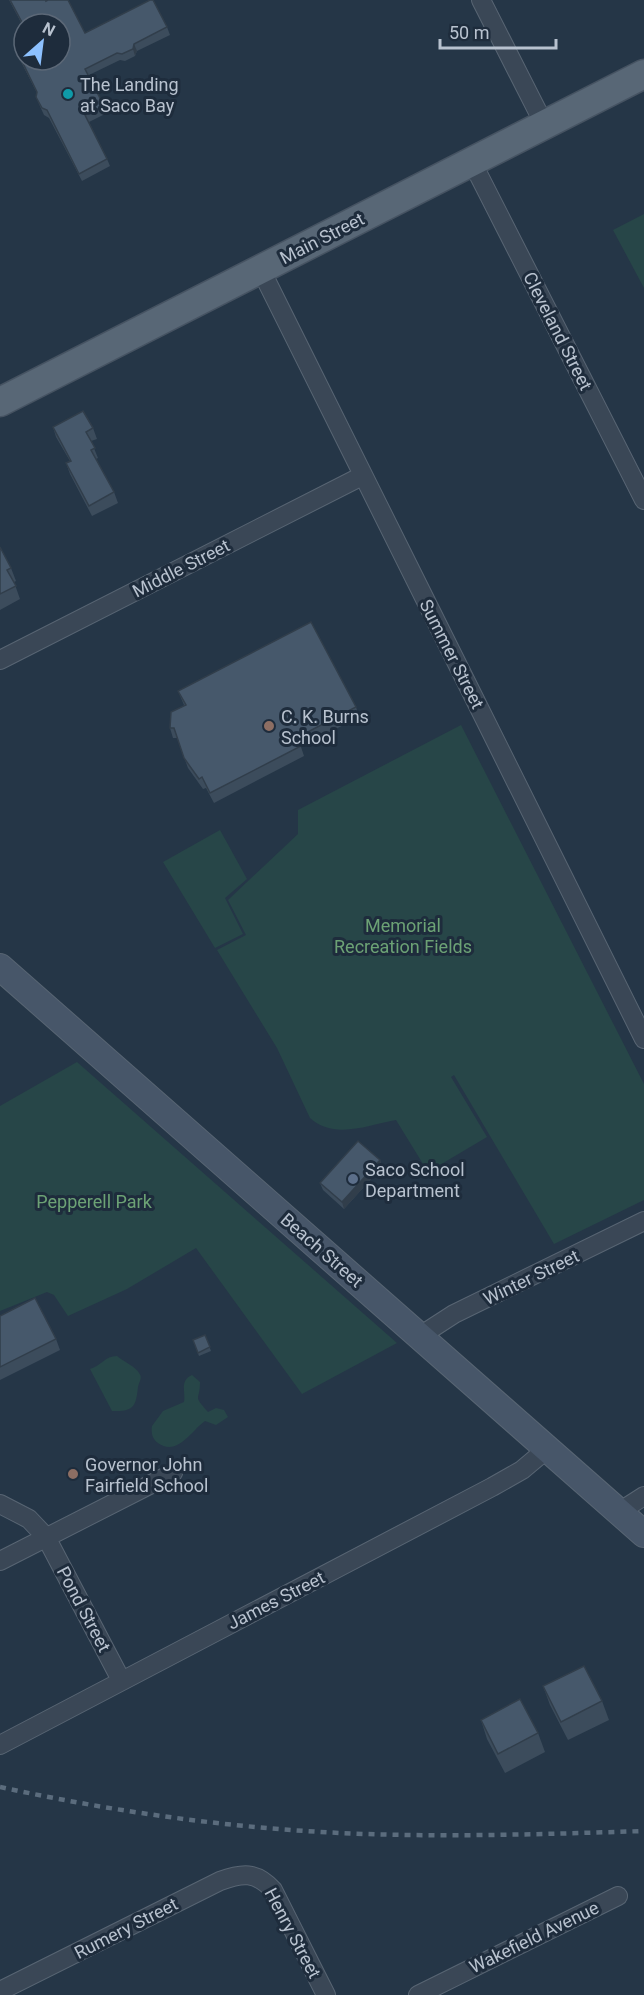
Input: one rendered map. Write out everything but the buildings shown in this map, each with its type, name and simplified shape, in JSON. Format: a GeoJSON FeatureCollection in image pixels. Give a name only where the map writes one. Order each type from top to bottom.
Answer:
{"type":"FeatureCollection","features":[{"type":"Feature","properties":{"kind":"main road","name":"Main Street"},"geometry":{"type":"LineString","coordinates":[[0,402],[644,74]]}},
{"type":"Feature","properties":{"kind":"main road","name":"Beach Street"},"geometry":{"type":"LineString","coordinates":[[0,967],[644,1534]]}},
{"type":"Feature","properties":{"kind":"street"},"geometry":{"type":"LineString","coordinates":[[481,0],[545,126]]}},
{"type":"Feature","properties":{"kind":"street","name":"Cleveland Street"},"geometry":{"type":"LineString","coordinates":[[472,162],[644,500]]}},
{"type":"Feature","properties":{"kind":"street","name":"Summer Street"},"geometry":{"type":"LineString","coordinates":[[261,270],[644,1039]]}},
{"type":"Feature","properties":{"kind":"street","name":"Middle Street"},"geometry":{"type":"LineString","coordinates":[[0,660],[362,476]]}},
{"type":"Feature","properties":{"kind":"street","name":"Winter Street"},"geometry":{"type":"LineString","coordinates":[[420,1336],[454,1314],[644,1221]]}},
{"type":"Feature","properties":{"kind":"street","name":"James Street"},"geometry":{"type":"LineString","coordinates":[[0,1745],[512,1476],[547,1449]]}},
{"type":"Feature","properties":{"kind":"street"},"geometry":{"type":"LineString","coordinates":[[0,1561],[172,1473]]}},
{"type":"Feature","properties":{"kind":"street"},"geometry":{"type":"LineString","coordinates":[[619,1512],[644,1496]]}},
{"type":"Feature","properties":{"kind":"street","name":"Pond Street"},"geometry":{"type":"LineString","coordinates":[[0,1504],[23,1515],[46,1537],[121,1680]]}},
{"type":"Feature","properties":{"kind":"street","name":"Rumery Street"},"geometry":{"type":"LineString","coordinates":[[0,1991],[220,1881],[243,1875],[255,1875]]}},
{"type":"Feature","properties":{"kind":"street","name":"Henry Street"},"geometry":{"type":"LineString","coordinates":[[255,1875],[273,1890],[326,1995]]}},
{"type":"Feature","properties":{"kind":"street","name":"Wakefield Avenue"},"geometry":{"type":"LineString","coordinates":[[418,1995],[618,1896]]}},
{"type":"Feature","properties":{"kind":"green space"},"geometry":{"type":"Polygon","coordinates":[[[644,214],[644,288],[613,230],[644,214]]]}},
{"type":"Feature","properties":{"kind":"green space","name":"Memorial Recreation Fields"},"geometry":{"type":"Polygon","coordinates":[[[461,725],[644,1084],[644,1200],[554,1244],[454,1075],[451,1077],[487,1137],[428,1172],[396,1120],[340,1130],[319,1125],[310,1118],[277,1048],[217,950],[246,935],[228,900],[298,834],[298,810],[461,725]]]}},
{"type":"Feature","properties":{"kind":"green space"},"geometry":{"type":"Polygon","coordinates":[[[220,830],[247,879],[225,898],[243,934],[215,948],[163,862],[220,830]]]}},
{"type":"Feature","properties":{"kind":"green space","name":"Pepperell Park"},"geometry":{"type":"Polygon","coordinates":[[[77,1062],[397,1343],[302,1394],[196,1248],[127,1289],[68,1316],[54,1295],[47,1292],[0,1311],[0,1106],[77,1062]]]}},
{"type":"Feature","properties":{"kind":"green space"},"geometry":{"type":"Polygon","coordinates":[[[117,1356],[135,1369],[141,1378],[135,1403],[129,1409],[112,1411],[90,1369],[117,1356]]]}},
{"type":"Feature","properties":{"kind":"green space"},"geometry":{"type":"Polygon","coordinates":[[[192,1375],[200,1382],[198,1398],[200,1403],[208,1412],[216,1408],[224,1410],[228,1417],[216,1425],[205,1421],[178,1445],[172,1447],[158,1443],[154,1440],[152,1426],[163,1411],[184,1402],[184,1384],[192,1375]]]}},
{"type":"Feature","properties":{"kind":"railway"},"geometry":{"type":"LineString","coordinates":[[0,1787],[136,1812],[274,1829],[401,1835],[644,1831]]}},
{"type":"Feature","properties":{"kind":"place","name":"The Landing at Saco Bay"},"geometry":{"type":"Point","coordinates":[68,94]}},
{"type":"Feature","properties":{"kind":"place","name":"C. K. Burns School"},"geometry":{"type":"Point","coordinates":[269,726]}},
{"type":"Feature","properties":{"kind":"place","name":"Saco School Department"},"geometry":{"type":"Point","coordinates":[353,1179]}},
{"type":"Feature","properties":{"kind":"place","name":"Governor John Fairfield School"},"geometry":{"type":"Point","coordinates":[73,1474]}}]}
